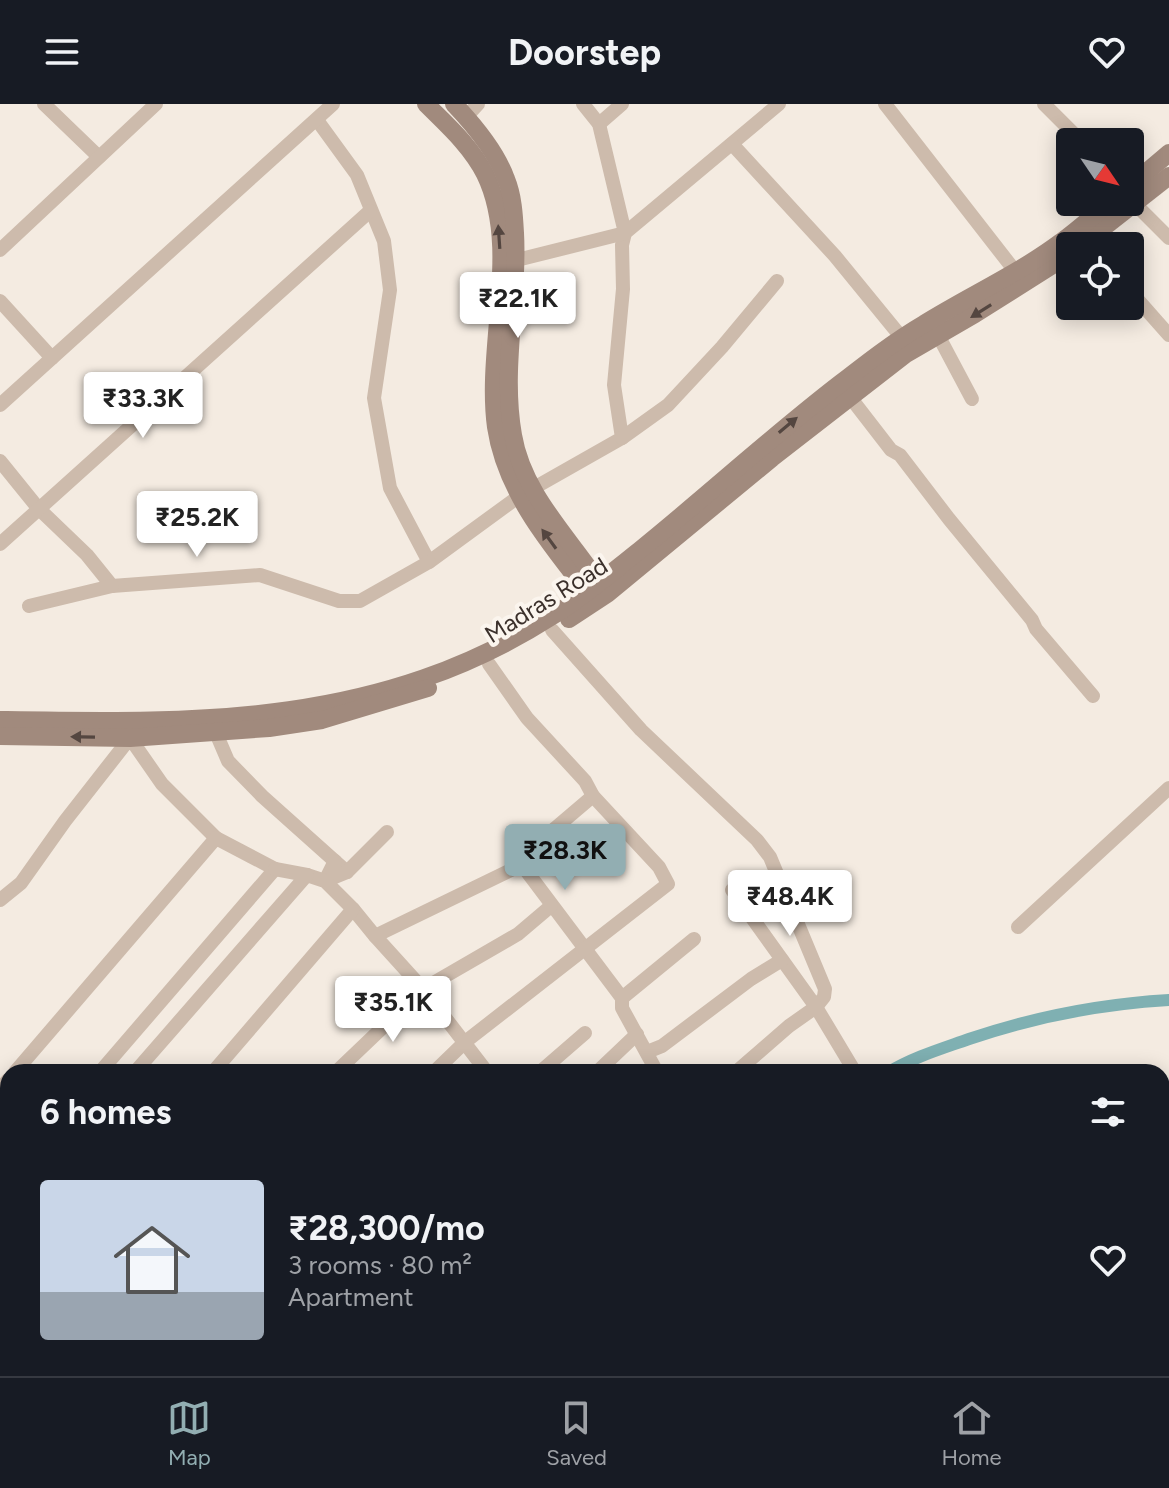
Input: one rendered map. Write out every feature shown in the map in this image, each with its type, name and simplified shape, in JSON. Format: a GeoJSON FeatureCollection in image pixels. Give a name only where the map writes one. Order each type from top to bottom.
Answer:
{"type":"FeatureCollection","features":[{"type":"Feature","properties":{"kind":"main road"},"geometry":{"type":"LineString","coordinates":[[426,104],[466,146],[484,172],[497,204],[500,255],[496,426],[506,466],[597,593]]}},
{"type":"Feature","properties":{"kind":"main road"},"geometry":{"type":"LineString","coordinates":[[466,108],[506,177],[514,212],[517,260],[510,404],[525,493]]}},
{"type":"Feature","properties":{"kind":"main road"},"geometry":{"type":"LineString","coordinates":[[1144,181],[1169,153]]}},
{"type":"Feature","properties":{"kind":"main road"},"geometry":{"type":"LineString","coordinates":[[1144,189],[1169,176]]}},
{"type":"Feature","properties":{"kind":"main road"},"geometry":{"type":"LineString","coordinates":[[1093,232],[1110,216]]}},
{"type":"Feature","properties":{"kind":"main road"},"geometry":{"type":"LineString","coordinates":[[0,720],[219,726],[326,706],[475,660],[597,593],[808,408],[902,338],[1015,271],[1056,253]]}},
{"type":"Feature","properties":{"kind":"main road","name":"Madras Road"},"geometry":{"type":"LineString","coordinates":[[0,736],[130,738],[219,726],[322,720],[404,697],[472,673],[552,630],[906,354],[1056,263]]}},
{"type":"Feature","properties":{"kind":"street"},"geometry":{"type":"LineString","coordinates":[[44,104],[99,157]]}},
{"type":"Feature","properties":{"kind":"street"},"geometry":{"type":"LineString","coordinates":[[0,250],[156,104]]}},
{"type":"Feature","properties":{"kind":"street"},"geometry":{"type":"LineString","coordinates":[[0,405],[333,104]]}},
{"type":"Feature","properties":{"kind":"street"},"geometry":{"type":"LineString","coordinates":[[583,104],[599,124],[625,233],[614,385],[622,438]]}},
{"type":"Feature","properties":{"kind":"street"},"geometry":{"type":"LineString","coordinates":[[599,124],[622,104]]}},
{"type":"Feature","properties":{"kind":"street"},"geometry":{"type":"LineString","coordinates":[[517,260],[625,233],[779,104]]}},
{"type":"Feature","properties":{"kind":"street"},"geometry":{"type":"LineString","coordinates":[[885,104],[1015,271]]}},
{"type":"Feature","properties":{"kind":"street"},"geometry":{"type":"LineString","coordinates":[[1044,104],[1068,128]]}},
{"type":"Feature","properties":{"kind":"street"},"geometry":{"type":"LineString","coordinates":[[317,120],[357,175],[384,241],[390,290],[374,398],[390,488],[429,562]]}},
{"type":"Feature","properties":{"kind":"street"},"geometry":{"type":"LineString","coordinates":[[732,144],[835,256],[902,338]]}},
{"type":"Feature","properties":{"kind":"street"},"geometry":{"type":"LineString","coordinates":[[1144,209],[1169,238]]}},
{"type":"Feature","properties":{"kind":"street"},"geometry":{"type":"LineString","coordinates":[[0,544],[370,211]]}},
{"type":"Feature","properties":{"kind":"street"},"geometry":{"type":"LineString","coordinates":[[29,606],[112,586],[260,575],[339,601],[360,601],[429,562],[525,493],[622,438],[668,405],[777,281]]}},
{"type":"Feature","properties":{"kind":"street"},"geometry":{"type":"LineString","coordinates":[[0,301],[52,358]]}},
{"type":"Feature","properties":{"kind":"street"},"geometry":{"type":"LineString","coordinates":[[1144,307],[1169,335]]}},
{"type":"Feature","properties":{"kind":"street"},"geometry":{"type":"LineString","coordinates":[[938,335],[972,399]]}},
{"type":"Feature","properties":{"kind":"street"},"geometry":{"type":"LineString","coordinates":[[850,397],[1093,696]]}},
{"type":"Feature","properties":{"kind":"street"},"geometry":{"type":"LineString","coordinates":[[0,461],[38,508],[87,555],[112,586]]}},
{"type":"Feature","properties":{"kind":"street"},"geometry":{"type":"LineString","coordinates":[[552,630],[641,730],[734,817],[770,857],[825,989],[824,997],[816,1007],[745,1064]]}},
{"type":"Feature","properties":{"kind":"street"},"geometry":{"type":"LineString","coordinates":[[442,1064],[465,1042],[668,884],[659,867],[527,718],[489,664]]}},
{"type":"Feature","properties":{"kind":"street"},"geometry":{"type":"LineString","coordinates":[[219,726],[228,761],[262,796],[347,872]]}},
{"type":"Feature","properties":{"kind":"street"},"geometry":{"type":"LineString","coordinates":[[0,900],[21,883],[130,738],[162,784],[216,838],[275,869],[325,881],[423,989],[481,1064]]}},
{"type":"Feature","properties":{"kind":"street"},"geometry":{"type":"LineString","coordinates":[[1018,927],[1169,788]]}},
{"type":"Feature","properties":{"kind":"street"},"geometry":{"type":"LineString","coordinates":[[593,796],[526,853],[516,857],[622,998],[622,1008],[653,1064]]}},
{"type":"Feature","properties":{"kind":"street"},"geometry":{"type":"LineString","coordinates":[[325,881],[347,872],[387,832]]}},
{"type":"Feature","properties":{"kind":"street"},"geometry":{"type":"LineString","coordinates":[[22,1064],[216,838]]}},
{"type":"Feature","properties":{"kind":"street"},"geometry":{"type":"LineString","coordinates":[[325,881],[335,861]]}},
{"type":"Feature","properties":{"kind":"street"},"geometry":{"type":"LineString","coordinates":[[107,1064],[275,869]]}},
{"type":"Feature","properties":{"kind":"street"},"geometry":{"type":"LineString","coordinates":[[375,936],[511,870]]}},
{"type":"Feature","properties":{"kind":"street"},"geometry":{"type":"LineString","coordinates":[[142,1064],[307,875]]}},
{"type":"Feature","properties":{"kind":"street"},"geometry":{"type":"LineString","coordinates":[[732,890],[816,1007],[850,1064]]}},
{"type":"Feature","properties":{"kind":"street"},"geometry":{"type":"LineString","coordinates":[[344,1064],[423,989],[518,934],[551,906]]}},
{"type":"Feature","properties":{"kind":"street"},"geometry":{"type":"LineString","coordinates":[[220,1064],[353,909]]}},
{"type":"Feature","properties":{"kind":"street"},"geometry":{"type":"LineString","coordinates":[[622,998],[694,939]]}},
{"type":"Feature","properties":{"kind":"street"},"geometry":{"type":"LineString","coordinates":[[647,1052],[662,1046],[751,979],[782,960]]}},
{"type":"Feature","properties":{"kind":"street"},"geometry":{"type":"LineString","coordinates":[[549,1064],[585,1033]]}},
{"type":"Feature","properties":{"kind":"street"},"geometry":{"type":"LineString","coordinates":[[605,1064],[637,1034]]}},
{"type":"Feature","properties":{"kind":"waterway"},"geometry":{"type":"LineString","coordinates":[[904,1064],[1018,1024],[1093,1008],[1169,1000]]}}]}
